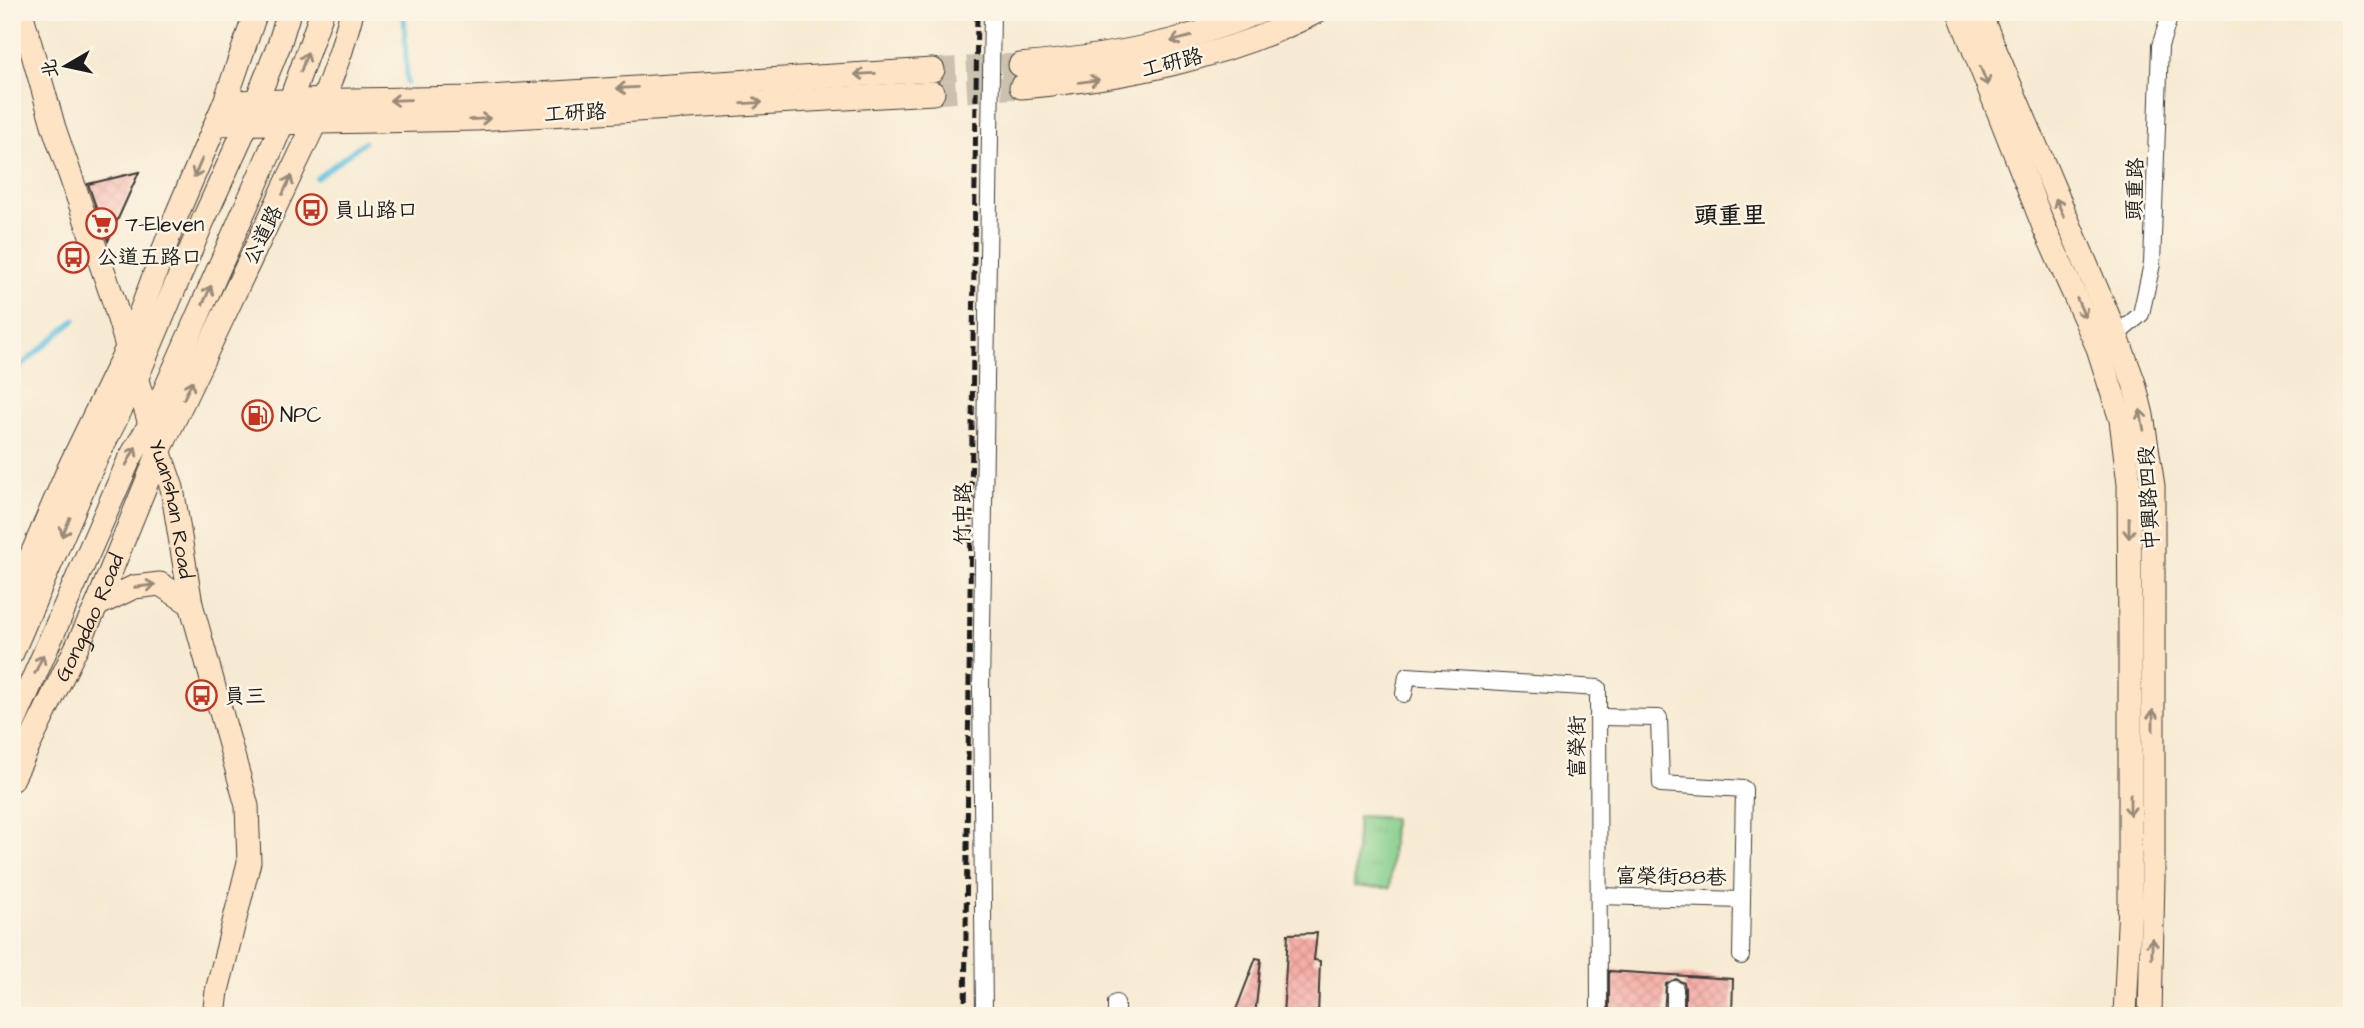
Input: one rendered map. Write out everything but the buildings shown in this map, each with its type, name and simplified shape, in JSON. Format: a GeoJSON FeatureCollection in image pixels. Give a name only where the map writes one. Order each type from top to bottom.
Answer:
{"type":"FeatureCollection","features":[{"type":"Feature","properties":{"kind":"street","name":"Yuanshan Road"},"geometry":{"type":"LineString","coordinates":[[21,12],[54,128],[128,346],[172,488],[191,604],[247,806],[249,862],[217,992],[214,1016]]}},
{"type":"Feature","properties":{"kind":"street"},"geometry":{"type":"LineString","coordinates":[[12,600],[70,466],[128,346],[177,215],[225,102],[256,12]]}},
{"type":"Feature","properties":{"kind":"street"},"geometry":{"type":"LineString","coordinates":[[12,653],[94,463],[136,377],[257,103],[289,12]]}},
{"type":"Feature","properties":{"kind":"street","name":"公道路"},"geometry":{"type":"LineString","coordinates":[[150,424],[282,124],[322,12]]}},
{"type":"Feature","properties":{"kind":"street","name":"公道路"},"geometry":{"type":"LineString","coordinates":[[159,452],[315,123],[352,12]]}},
{"type":"Feature","properties":{"kind":"street","name":"竹中路"},"geometry":{"type":"LineString","coordinates":[[984,1016],[981,690],[992,12]]}},
{"type":"Feature","properties":{"kind":"street","name":"工研路"},"geometry":{"type":"LineString","coordinates":[[1259,12],[1192,36],[1020,76],[1087,81],[1144,72],[1241,44],[1317,12]]}},
{"type":"Feature","properties":{"kind":"street","name":"中興路四段"},"geometry":{"type":"LineString","coordinates":[[1959,12],[2044,227],[2107,342],[2134,383],[2142,415],[2153,485],[2153,878],[2150,1016]]}},
{"type":"Feature","properties":{"kind":"street","name":"中興路四段"},"geometry":{"type":"LineString","coordinates":[[1979,12],[2107,342],[2121,420],[2129,484],[2130,888],[2125,1016]]}},
{"type":"Feature","properties":{"kind":"street","name":"頭重路"},"geometry":{"type":"LineString","coordinates":[[2107,342],[2141,314],[2152,264],[2160,46],[2171,12]]}},
{"type":"Feature","properties":{"kind":"street","name":"工研路"},"geometry":{"type":"LineString","coordinates":[[216,124],[476,119],[933,81],[472,98],[225,102]]}},
{"type":"Feature","properties":{"kind":"street","name":"Gongdao Road"},"geometry":{"type":"LineString","coordinates":[[12,727],[128,460],[150,424]]}},
{"type":"Feature","properties":{"kind":"street","name":"Gongdao Road"},"geometry":{"type":"LineString","coordinates":[[12,780],[97,605],[159,452]]}},
{"type":"Feature","properties":{"kind":"street"},"geometry":{"type":"LineString","coordinates":[[97,605],[134,587],[160,584],[191,604]]}},
{"type":"Feature","properties":{"kind":"street","name":"富榮街"},"geometry":{"type":"LineString","coordinates":[[1404,694],[1407,676],[1598,688],[1599,1016]]}},
{"type":"Feature","properties":{"kind":"street","name":"富榮街88巷"},"geometry":{"type":"LineString","coordinates":[[1598,717],[1660,718],[1661,784],[1744,789],[1741,956]]}},
{"type":"Feature","properties":{"kind":"street","name":"富榮街88巷"},"geometry":{"type":"LineString","coordinates":[[1599,896],[1742,900]]}},
{"type":"Feature","properties":{"kind":"street"},"geometry":{"type":"LineString","coordinates":[[1675,989],[1675,1016]]}},
{"type":"Feature","properties":{"kind":"green space"},"geometry":{"type":"Polygon","coordinates":[[[1358,816],[1393,818],[1390,888],[1354,887],[1358,816]]]}},
{"type":"Feature","properties":{"kind":"waterway"},"geometry":{"type":"LineString","coordinates":[[404,12],[407,83]]}},
{"type":"Feature","properties":{"kind":"waterway"},"geometry":{"type":"LineString","coordinates":[[317,178],[364,142]]}},
{"type":"Feature","properties":{"kind":"waterway"},"geometry":{"type":"LineString","coordinates":[[12,373],[75,320]]}},
{"type":"Feature","properties":{"kind":"tunnel"},"geometry":{"type":"LineString","coordinates":[[933,70],[1020,65]]}},
{"type":"Feature","properties":{"kind":"tunnel"},"geometry":{"type":"LineString","coordinates":[[933,93],[1021,87]]}},
{"type":"Feature","properties":{"kind":"railway"},"geometry":{"type":"LineString","coordinates":[[965,1016],[977,12]]}},
{"type":"Feature","properties":{"kind":"place","name":"員山路口"},"geometry":{"type":"Point","coordinates":[311,210]}},
{"type":"Feature","properties":{"kind":"place","name":"7-Eleven"},"geometry":{"type":"Point","coordinates":[102,224]}},
{"type":"Feature","properties":{"kind":"place","name":"公道五路口"},"geometry":{"type":"Point","coordinates":[74,257]}},
{"type":"Feature","properties":{"kind":"place","name":"NPC"},"geometry":{"type":"Point","coordinates":[257,415]}},
{"type":"Feature","properties":{"kind":"place","name":"員三"},"geometry":{"type":"Point","coordinates":[201,696]}},
{"type":"Feature","properties":{"kind":"district","name":"頭重里"},"geometry":{"type":"Point","coordinates":[1730,216]}}]}
